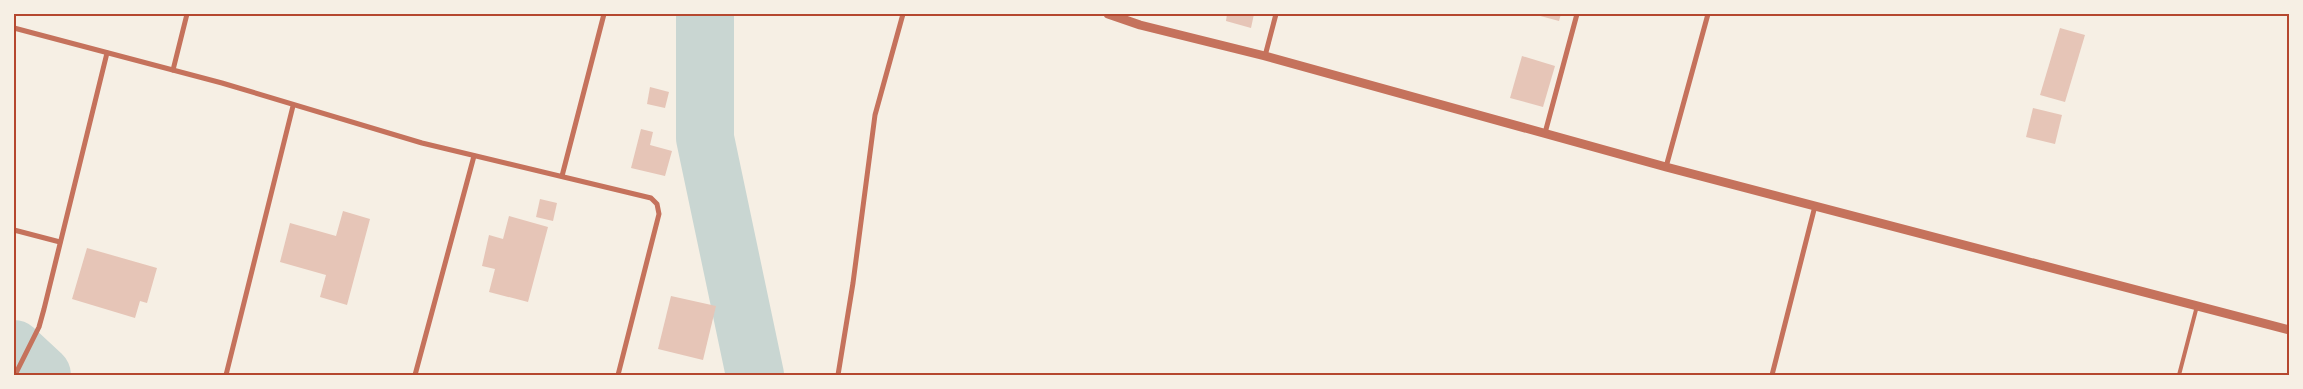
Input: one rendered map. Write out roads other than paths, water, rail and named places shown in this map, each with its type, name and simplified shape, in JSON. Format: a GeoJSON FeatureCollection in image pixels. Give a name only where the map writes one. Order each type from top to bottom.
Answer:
{"type":"FeatureCollection","features":[{"type":"Feature","properties":{"kind":"street"},"geometry":{"type":"LineString","coordinates":[[173,70],[187,14]]}},
{"type":"Feature","properties":{"kind":"street"},"geometry":{"type":"LineString","coordinates":[[562,176],[604,14]]}},
{"type":"Feature","properties":{"kind":"street"},"geometry":{"type":"LineString","coordinates":[[838,375],[853,283],[875,115],[903,14]]}},
{"type":"Feature","properties":{"kind":"street"},"geometry":{"type":"LineString","coordinates":[[1108,14],[1140,25],[1265,56],[1666,167],[2289,330]]}},
{"type":"Feature","properties":{"kind":"street"},"geometry":{"type":"LineString","coordinates":[[1265,56],[1276,14]]}},
{"type":"Feature","properties":{"kind":"street"},"geometry":{"type":"LineString","coordinates":[[1545,133],[1577,14]]}},
{"type":"Feature","properties":{"kind":"street"},"geometry":{"type":"LineString","coordinates":[[1666,167],[1708,14]]}},
{"type":"Feature","properties":{"kind":"street"},"geometry":{"type":"LineString","coordinates":[[14,28],[173,70],[367,128],[474,156],[651,198],[657,204],[659,214],[618,375]]}},
{"type":"Feature","properties":{"kind":"street"},"geometry":{"type":"LineString","coordinates":[[15,375],[34,336],[44,308],[107,52]]}},
{"type":"Feature","properties":{"kind":"street"},"geometry":{"type":"LineString","coordinates":[[226,375],[293,106]]}},
{"type":"Feature","properties":{"kind":"street"},"geometry":{"type":"LineString","coordinates":[[415,375],[474,156]]}},
{"type":"Feature","properties":{"kind":"street"},"geometry":{"type":"LineString","coordinates":[[1772,375],[1815,206]]}},
{"type":"Feature","properties":{"kind":"street"},"geometry":{"type":"LineString","coordinates":[[14,230],[60,242]]}},
{"type":"Feature","properties":{"kind":"lane"},"geometry":{"type":"LineString","coordinates":[[2179,375],[2197,306]]}},
{"type":"Feature","properties":{"kind":"waterway"},"geometry":{"type":"LineString","coordinates":[[705,14],[705,138],[755,375]]}},
{"type":"Feature","properties":{"kind":"waterway"},"geometry":{"type":"LineString","coordinates":[[14,349],[42,375]]}}]}
